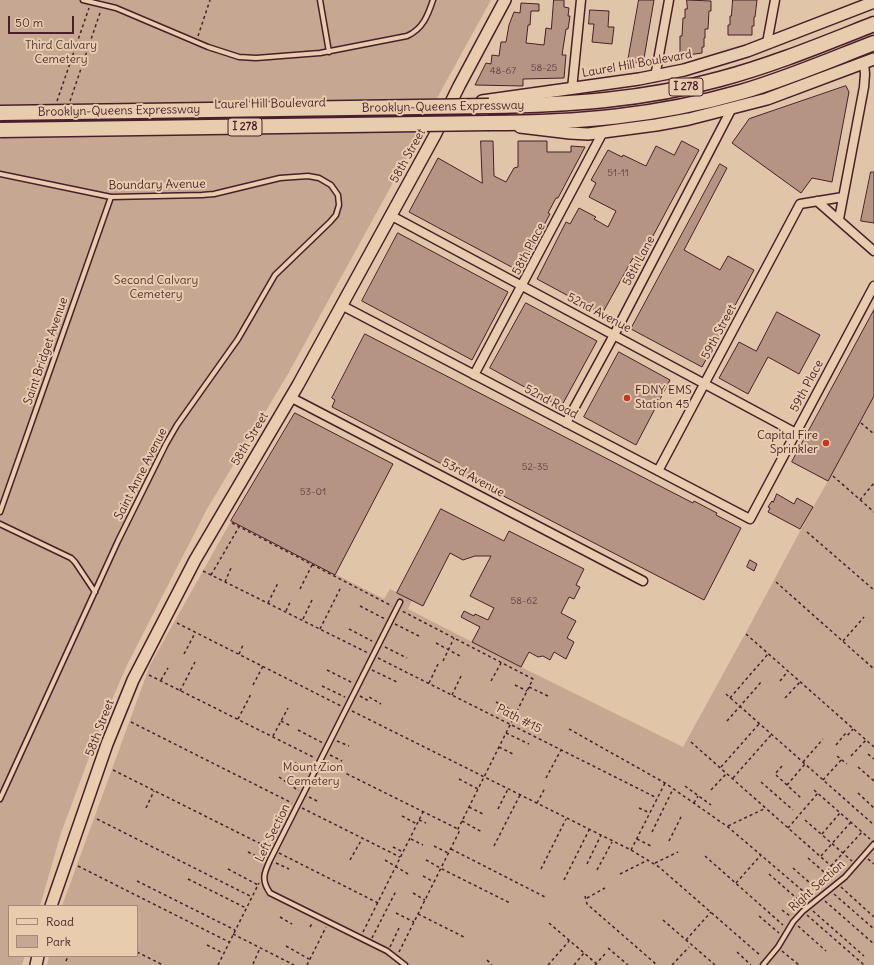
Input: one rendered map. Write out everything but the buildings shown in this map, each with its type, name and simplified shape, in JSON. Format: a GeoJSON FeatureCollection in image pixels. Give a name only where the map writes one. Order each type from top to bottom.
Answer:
{"type":"FeatureCollection","features":[{"type":"Feature","properties":{"kind":"highway","name":"Brooklyn-Queens Expressway"},"geometry":{"type":"LineString","coordinates":[[0,113],[489,106],[582,103],[673,90],[719,80],[764,66],[874,24]]}},
{"type":"Feature","properties":{"kind":"highway","name":"Brooklyn-Queens Expressway"},"geometry":{"type":"LineString","coordinates":[[0,130],[546,123],[587,120],[617,117],[679,107],[756,87],[874,43]]}},
{"type":"Feature","properties":{"kind":"main road","name":"58th Street"},"geometry":{"type":"LineString","coordinates":[[51,905],[107,744],[133,680],[199,553],[290,397],[435,135],[505,0]]}},
{"type":"Feature","properties":{"kind":"main road","name":"Laurel Hill Boulevard"},"geometry":{"type":"LineString","coordinates":[[0,121],[445,114],[468,102],[655,77],[716,61],[767,44],[874,2]]}},
{"type":"Feature","properties":{"kind":"main road","name":"Laurel Hill Boulevard"},"geometry":{"type":"LineString","coordinates":[[445,114],[457,120],[464,121],[570,133],[603,132],[662,124],[732,108],[782,94],[871,63]]}},
{"type":"Feature","properties":{"kind":"street"},"geometry":{"type":"LineString","coordinates":[[572,89],[581,0]]}},
{"type":"Feature","properties":{"kind":"street"},"geometry":{"type":"LineString","coordinates":[[655,77],[669,0]]}},
{"type":"Feature","properties":{"kind":"street"},"geometry":{"type":"LineString","coordinates":[[767,44],[775,0]]}},
{"type":"Feature","properties":{"kind":"street"},"geometry":{"type":"LineString","coordinates":[[838,220],[864,87],[865,74],[871,63]]}},
{"type":"Feature","properties":{"kind":"street","name":"58th Lane"},"geometry":{"type":"LineString","coordinates":[[566,423],[614,335],[732,108]]}},
{"type":"Feature","properties":{"kind":"street","name":"58th Place"},"geometry":{"type":"LineString","coordinates":[[474,375],[523,286],[603,132]]}},
{"type":"Feature","properties":{"kind":"street"},"geometry":{"type":"LineString","coordinates":[[817,201],[843,197]]}},
{"type":"Feature","properties":{"kind":"street"},"geometry":{"type":"LineString","coordinates":[[817,201],[874,251]]}},
{"type":"Feature","properties":{"kind":"street","name":"59th Street"},"geometry":{"type":"LineString","coordinates":[[658,471],[800,204],[817,201]]}},
{"type":"Feature","properties":{"kind":"street","name":"52nd Avenue"},"geometry":{"type":"LineString","coordinates":[[390,215],[796,433]]}},
{"type":"Feature","properties":{"kind":"street","name":"59th Place"},"geometry":{"type":"LineString","coordinates":[[750,519],[874,286]]}},
{"type":"Feature","properties":{"kind":"street","name":"52nd Road"},"geometry":{"type":"LineString","coordinates":[[341,305],[750,519]]}},
{"type":"Feature","properties":{"kind":"street","name":"53rd Avenue"},"geometry":{"type":"LineString","coordinates":[[290,397],[643,581]]}},
{"type":"Feature","properties":{"kind":"lane"},"geometry":{"type":"LineString","coordinates":[[84,0],[101,3],[146,20],[196,42],[225,53],[244,58],[329,52],[404,37],[414,33],[422,25],[433,0]]}},
{"type":"Feature","properties":{"kind":"lane"},"geometry":{"type":"LineString","coordinates":[[320,0],[329,52]]}},
{"type":"Feature","properties":{"kind":"lane","name":"Boundary Avenue"},"geometry":{"type":"LineString","coordinates":[[0,174],[111,197],[214,194],[273,179],[301,175],[319,178],[334,188]]}},
{"type":"Feature","properties":{"kind":"lane","name":"Saint Anne Avenue"},"geometry":{"type":"LineString","coordinates":[[0,799],[161,453],[177,425],[238,339],[275,275],[325,227],[336,214],[340,205],[334,188]]}},
{"type":"Feature","properties":{"kind":"lane","name":"Saint Bridget Avenue"},"geometry":{"type":"LineString","coordinates":[[0,512],[111,197]]}},
{"type":"Feature","properties":{"kind":"lane"},"geometry":{"type":"LineString","coordinates":[[0,524],[71,558],[95,592]]}},
{"type":"Feature","properties":{"kind":"lane","name":"Left Section"},"geometry":{"type":"LineString","coordinates":[[400,602],[266,869],[264,878],[265,886],[270,893],[370,942],[396,958],[404,965]]}},
{"type":"Feature","properties":{"kind":"lane","name":"Right Section"},"geometry":{"type":"LineString","coordinates":[[763,965],[778,947],[794,921],[803,911],[845,877],[874,843]]}},
{"type":"Feature","properties":{"kind":"path"},"geometry":{"type":"LineString","coordinates":[[196,42],[210,0]]}},
{"type":"Feature","properties":{"kind":"path"},"geometry":{"type":"LineString","coordinates":[[56,101],[91,2]]}},
{"type":"Feature","properties":{"kind":"path"},"geometry":{"type":"LineString","coordinates":[[70,101],[101,3]]}},
{"type":"Feature","properties":{"kind":"path"},"geometry":{"type":"LineString","coordinates":[[861,423],[874,434]]}},
{"type":"Feature","properties":{"kind":"path"},"geometry":{"type":"LineString","coordinates":[[833,476],[874,512]]}},
{"type":"Feature","properties":{"kind":"path"},"geometry":{"type":"LineString","coordinates":[[860,500],[874,483]]}},
{"type":"Feature","properties":{"kind":"path"},"geometry":{"type":"LineString","coordinates":[[232,523],[533,679],[458,829],[460,830],[451,849],[396,958]]}},
{"type":"Feature","properties":{"kind":"path"},"geometry":{"type":"LineString","coordinates":[[211,575],[239,527]]}},
{"type":"Feature","properties":{"kind":"path"},"geometry":{"type":"LineString","coordinates":[[807,532],[874,590]]}},
{"type":"Feature","properties":{"kind":"path"},"geometry":{"type":"LineString","coordinates":[[300,589],[312,564]]}},
{"type":"Feature","properties":{"kind":"path"},"geometry":{"type":"LineString","coordinates":[[225,582],[231,568]]}},
{"type":"Feature","properties":{"kind":"path","name":"Path #15"},"geometry":{"type":"LineString","coordinates":[[204,571],[657,798]]}},
{"type":"Feature","properties":{"kind":"path"},"geometry":{"type":"LineString","coordinates":[[776,582],[874,669]]}},
{"type":"Feature","properties":{"kind":"path"},"geometry":{"type":"LineString","coordinates":[[268,603],[278,583]]}},
{"type":"Feature","properties":{"kind":"path"},"geometry":{"type":"LineString","coordinates":[[320,629],[341,587]]}},
{"type":"Feature","properties":{"kind":"path"},"geometry":{"type":"LineString","coordinates":[[302,620],[313,598]]}},
{"type":"Feature","properties":{"kind":"path"},"geometry":{"type":"LineString","coordinates":[[285,612],[291,600]]}},
{"type":"Feature","properties":{"kind":"path"},"geometry":{"type":"LineString","coordinates":[[842,641],[864,617]]}},
{"type":"Feature","properties":{"kind":"path"},"geometry":{"type":"LineString","coordinates":[[177,623],[631,850],[659,867],[767,961]]}},
{"type":"Feature","properties":{"kind":"path"},"geometry":{"type":"LineString","coordinates":[[184,654],[195,633]]}},
{"type":"Feature","properties":{"kind":"path"},"geometry":{"type":"LineString","coordinates":[[746,634],[874,747]]}},
{"type":"Feature","properties":{"kind":"path"},"geometry":{"type":"LineString","coordinates":[[443,661],[454,638]]}},
{"type":"Feature","properties":{"kind":"path"},"geometry":{"type":"LineString","coordinates":[[436,643],[460,656]]}},
{"type":"Feature","properties":{"kind":"path"},"geometry":{"type":"LineString","coordinates":[[238,654],[243,645]]}},
{"type":"Feature","properties":{"kind":"path"},"geometry":{"type":"LineString","coordinates":[[730,698],[768,654]]}},
{"type":"Feature","properties":{"kind":"path"},"geometry":{"type":"LineString","coordinates":[[180,691],[195,662]]}},
{"type":"Feature","properties":{"kind":"path"},"geometry":{"type":"LineString","coordinates":[[428,683],[439,662]]}},
{"type":"Feature","properties":{"kind":"path"},"geometry":{"type":"LineString","coordinates":[[491,681],[501,662]]}},
{"type":"Feature","properties":{"kind":"path"},"geometry":{"type":"LineString","coordinates":[[253,685],[263,666]]}},
{"type":"Feature","properties":{"kind":"path"},"geometry":{"type":"LineString","coordinates":[[367,667],[399,683]]}},
{"type":"Feature","properties":{"kind":"path"},"geometry":{"type":"LineString","coordinates":[[161,681],[168,668]]}},
{"type":"Feature","properties":{"kind":"path"},"geometry":{"type":"LineString","coordinates":[[327,670],[358,685]]}},
{"type":"Feature","properties":{"kind":"path"},"geometry":{"type":"LineString","coordinates":[[780,680],[788,671]]}},
{"type":"Feature","properties":{"kind":"path"},"geometry":{"type":"LineString","coordinates":[[452,695],[462,674]]}},
{"type":"Feature","properties":{"kind":"path"},"geometry":{"type":"LineString","coordinates":[[149,675],[458,829]]}},
{"type":"Feature","properties":{"kind":"path"},"geometry":{"type":"LineString","coordinates":[[727,720],[762,681]]}},
{"type":"Feature","properties":{"kind":"path"},"geometry":{"type":"LineString","coordinates":[[785,698],[800,682]]}},
{"type":"Feature","properties":{"kind":"path"},"geometry":{"type":"LineString","coordinates":[[515,685],[527,691]]}},
{"type":"Feature","properties":{"kind":"path"},"geometry":{"type":"LineString","coordinates":[[322,686],[351,700]]}},
{"type":"Feature","properties":{"kind":"path"},"geometry":{"type":"LineString","coordinates":[[530,687],[550,698]]}},
{"type":"Feature","properties":{"kind":"path"},"geometry":{"type":"LineString","coordinates":[[354,693],[367,700],[369,697],[381,704]]}},
{"type":"Feature","properties":{"kind":"path"},"geometry":{"type":"LineString","coordinates":[[238,719],[251,694]]}},
{"type":"Feature","properties":{"kind":"path"},"geometry":{"type":"LineString","coordinates":[[726,694],[874,825]]}},
{"type":"Feature","properties":{"kind":"path"},"geometry":{"type":"LineString","coordinates":[[496,702],[517,713]]}},
{"type":"Feature","properties":{"kind":"path"},"geometry":{"type":"LineString","coordinates":[[273,737],[288,708]]}},
{"type":"Feature","properties":{"kind":"path"},"geometry":{"type":"LineString","coordinates":[[281,721],[291,726]]}},
{"type":"Feature","properties":{"kind":"path"},"geometry":{"type":"LineString","coordinates":[[130,722],[400,858]]}},
{"type":"Feature","properties":{"kind":"path"},"geometry":{"type":"LineString","coordinates":[[720,768],[759,724]]}},
{"type":"Feature","properties":{"kind":"path"},"geometry":{"type":"LineString","coordinates":[[569,729],[674,789],[728,827],[815,901]]}},
{"type":"Feature","properties":{"kind":"path"},"geometry":{"type":"LineString","coordinates":[[836,744],[845,734],[847,736],[853,729]]}},
{"type":"Feature","properties":{"kind":"path"},"geometry":{"type":"LineString","coordinates":[[298,730],[328,746]]}},
{"type":"Feature","properties":{"kind":"path"},"geometry":{"type":"LineString","coordinates":[[506,733],[529,744]]}},
{"type":"Feature","properties":{"kind":"path"},"geometry":{"type":"LineString","coordinates":[[732,779],[771,735]]}},
{"type":"Feature","properties":{"kind":"path"},"geometry":{"type":"LineString","coordinates":[[332,738],[349,746]]}},
{"type":"Feature","properties":{"kind":"path"},"geometry":{"type":"LineString","coordinates":[[803,762],[823,739]]}},
{"type":"Feature","properties":{"kind":"path"},"geometry":{"type":"LineString","coordinates":[[851,756],[866,740]]}},
{"type":"Feature","properties":{"kind":"path"},"geometry":{"type":"LineString","coordinates":[[691,742],[845,877]]}},
{"type":"Feature","properties":{"kind":"path"},"geometry":{"type":"LineString","coordinates":[[499,747],[513,754]]}},
{"type":"Feature","properties":{"kind":"path"},"geometry":{"type":"LineString","coordinates":[[546,778],[561,750]]}},
{"type":"Feature","properties":{"kind":"path"},"geometry":{"type":"LineString","coordinates":[[324,752],[342,761]]}},
{"type":"Feature","properties":{"kind":"path"},"geometry":{"type":"LineString","coordinates":[[868,754],[874,759]]}},
{"type":"Feature","properties":{"kind":"path"},"geometry":{"type":"LineString","coordinates":[[837,756],[847,764]]}},
{"type":"Feature","properties":{"kind":"path"},"geometry":{"type":"LineString","coordinates":[[823,780],[842,760]]}},
{"type":"Feature","properties":{"kind":"path"},"geometry":{"type":"LineString","coordinates":[[294,763],[314,773]]}},
{"type":"Feature","properties":{"kind":"path"},"geometry":{"type":"LineString","coordinates":[[787,785],[805,764]]}},
{"type":"Feature","properties":{"kind":"path"},"geometry":{"type":"LineString","coordinates":[[782,766],[774,774],[801,798]]}},
{"type":"Feature","properties":{"kind":"path"},"geometry":{"type":"LineString","coordinates":[[858,767],[874,781]]}},
{"type":"Feature","properties":{"kind":"path"},"geometry":{"type":"LineString","coordinates":[[113,770],[378,903]]}},
{"type":"Feature","properties":{"kind":"path"},"geometry":{"type":"LineString","coordinates":[[711,790],[727,773]]}},
{"type":"Feature","properties":{"kind":"path"},"geometry":{"type":"LineString","coordinates":[[459,779],[478,789]]}},
{"type":"Feature","properties":{"kind":"path"},"geometry":{"type":"LineString","coordinates":[[761,782],[793,810]]}},
{"type":"Feature","properties":{"kind":"path"},"geometry":{"type":"LineString","coordinates":[[631,850],[665,783]]}},
{"type":"Feature","properties":{"kind":"path"},"geometry":{"type":"LineString","coordinates":[[685,786],[711,805]]}},
{"type":"Feature","properties":{"kind":"path"},"geometry":{"type":"LineString","coordinates":[[537,804],[545,788]]}},
{"type":"Feature","properties":{"kind":"path"},"geometry":{"type":"LineString","coordinates":[[498,809],[508,789]]}},
{"type":"Feature","properties":{"kind":"path"},"geometry":{"type":"LineString","coordinates":[[652,832],[674,789]]}},
{"type":"Feature","properties":{"kind":"path"},"geometry":{"type":"LineString","coordinates":[[814,790],[874,843]]}},
{"type":"Feature","properties":{"kind":"path"},"geometry":{"type":"LineString","coordinates":[[146,808],[154,791]]}},
{"type":"Feature","properties":{"kind":"path"},"geometry":{"type":"LineString","coordinates":[[788,828],[818,793]]}},
{"type":"Feature","properties":{"kind":"path"},"geometry":{"type":"LineString","coordinates":[[858,793],[874,808]]}},
{"type":"Feature","properties":{"kind":"path"},"geometry":{"type":"LineString","coordinates":[[494,846],[520,795]]}},
{"type":"Feature","properties":{"kind":"path"},"geometry":{"type":"LineString","coordinates":[[694,803],[699,796]]}},
{"type":"Feature","properties":{"kind":"path"},"geometry":{"type":"LineString","coordinates":[[469,807],[484,814]]}},
{"type":"Feature","properties":{"kind":"path"},"geometry":{"type":"LineString","coordinates":[[639,808],[650,813]]}},
{"type":"Feature","properties":{"kind":"path"},"geometry":{"type":"LineString","coordinates":[[728,827],[766,808]]}},
{"type":"Feature","properties":{"kind":"path"},"geometry":{"type":"LineString","coordinates":[[360,938],[423,812]]}},
{"type":"Feature","properties":{"kind":"path"},"geometry":{"type":"LineString","coordinates":[[821,834],[840,813]]}},
{"type":"Feature","properties":{"kind":"path"},"geometry":{"type":"LineString","coordinates":[[669,841],[682,815]]}},
{"type":"Feature","properties":{"kind":"path"},"geometry":{"type":"LineString","coordinates":[[402,816],[417,824]]}},
{"type":"Feature","properties":{"kind":"path"},"geometry":{"type":"LineString","coordinates":[[541,869],[566,818]]}},
{"type":"Feature","properties":{"kind":"path"},"geometry":{"type":"LineString","coordinates":[[96,819],[252,897]]}},
{"type":"Feature","properties":{"kind":"path"},"geometry":{"type":"LineString","coordinates":[[419,820],[426,823]]}},
{"type":"Feature","properties":{"kind":"path"},"geometry":{"type":"LineString","coordinates":[[805,820],[856,864]]}},
{"type":"Feature","properties":{"kind":"path"},"geometry":{"type":"LineString","coordinates":[[462,821],[482,832]]}},
{"type":"Feature","properties":{"kind":"path"},"geometry":{"type":"LineString","coordinates":[[821,856],[851,822]]}},
{"type":"Feature","properties":{"kind":"path"},"geometry":{"type":"LineString","coordinates":[[564,880],[590,830]]}},
{"type":"Feature","properties":{"kind":"path"},"geometry":{"type":"LineString","coordinates":[[832,866],[862,832]]}},
{"type":"Feature","properties":{"kind":"path"},"geometry":{"type":"LineString","coordinates":[[587,864],[601,836]]}},
{"type":"Feature","properties":{"kind":"path"},"geometry":{"type":"LineString","coordinates":[[350,860],[362,838]]}},
{"type":"Feature","properties":{"kind":"path"},"geometry":{"type":"LineString","coordinates":[[410,838],[423,844]]}},
{"type":"Feature","properties":{"kind":"path"},"geometry":{"type":"LineString","coordinates":[[637,839],[651,846]]}},
{"type":"Feature","properties":{"kind":"path"},"geometry":{"type":"LineString","coordinates":[[597,870],[612,841]]}},
{"type":"Feature","properties":{"kind":"path"},"geometry":{"type":"LineString","coordinates":[[434,846],[448,853]]}},
{"type":"Feature","properties":{"kind":"path"},"geometry":{"type":"LineString","coordinates":[[393,847],[403,852]]}},
{"type":"Feature","properties":{"kind":"path"},"geometry":{"type":"LineString","coordinates":[[451,849],[546,898]]}},
{"type":"Feature","properties":{"kind":"path"},"geometry":{"type":"LineString","coordinates":[[248,852],[289,869]]}},
{"type":"Feature","properties":{"kind":"path"},"geometry":{"type":"LineString","coordinates":[[654,864],[678,852]]}},
{"type":"Feature","properties":{"kind":"path"},"geometry":{"type":"LineString","coordinates":[[736,883],[762,855]]}},
{"type":"Feature","properties":{"kind":"path"},"geometry":{"type":"LineString","coordinates":[[705,856],[789,929]]}},
{"type":"Feature","properties":{"kind":"path"},"geometry":{"type":"LineString","coordinates":[[385,860],[408,874]]}},
{"type":"Feature","properties":{"kind":"path"},"geometry":{"type":"LineString","coordinates":[[426,860],[510,903]]}},
{"type":"Feature","properties":{"kind":"path"},"geometry":{"type":"LineString","coordinates":[[620,874],[648,860]]}},
{"type":"Feature","properties":{"kind":"path"},"geometry":{"type":"LineString","coordinates":[[78,866],[229,942]]}},
{"type":"Feature","properties":{"kind":"path"},"geometry":{"type":"LineString","coordinates":[[794,868],[820,892],[824,900],[874,944]]}},
{"type":"Feature","properties":{"kind":"path"},"geometry":{"type":"LineString","coordinates":[[228,869],[258,885]]}},
{"type":"Feature","properties":{"kind":"path"},"geometry":{"type":"LineString","coordinates":[[218,965],[266,869]]}},
{"type":"Feature","properties":{"kind":"path"},"geometry":{"type":"LineString","coordinates":[[769,874],[864,956]]}},
{"type":"Feature","properties":{"kind":"path"},"geometry":{"type":"LineString","coordinates":[[423,876],[434,882]]}},
{"type":"Feature","properties":{"kind":"path"},"geometry":{"type":"LineString","coordinates":[[188,879],[246,908]]}},
{"type":"Feature","properties":{"kind":"path"},"geometry":{"type":"LineString","coordinates":[[137,881],[235,930]]}},
{"type":"Feature","properties":{"kind":"path"},"geometry":{"type":"LineString","coordinates":[[604,888],[586,897],[587,904],[656,965]]}},
{"type":"Feature","properties":{"kind":"path"},"geometry":{"type":"LineString","coordinates":[[829,890],[874,929]]}},
{"type":"Feature","properties":{"kind":"path"},"geometry":{"type":"LineString","coordinates":[[370,942],[396,891]]}},
{"type":"Feature","properties":{"kind":"path"},"geometry":{"type":"LineString","coordinates":[[413,893],[425,900]]}},
{"type":"Feature","properties":{"kind":"path"},"geometry":{"type":"LineString","coordinates":[[782,910],[826,951]]}},
{"type":"Feature","properties":{"kind":"path"},"geometry":{"type":"LineString","coordinates":[[803,911],[863,964],[862,965]]}},
{"type":"Feature","properties":{"kind":"path"},"geometry":{"type":"LineString","coordinates":[[686,940],[711,912]]}},
{"type":"Feature","properties":{"kind":"path"},"geometry":{"type":"LineString","coordinates":[[396,913],[414,922]]}},
{"type":"Feature","properties":{"kind":"path"},"geometry":{"type":"LineString","coordinates":[[418,914],[466,938]]}},
{"type":"Feature","properties":{"kind":"path"},"geometry":{"type":"LineString","coordinates":[[759,916],[784,938]]}},
{"type":"Feature","properties":{"kind":"path"},"geometry":{"type":"LineString","coordinates":[[280,917],[292,924]]}},
{"type":"Feature","properties":{"kind":"path"},"geometry":{"type":"LineString","coordinates":[[663,920],[715,965]]}},
{"type":"Feature","properties":{"kind":"path"},"geometry":{"type":"LineString","coordinates":[[307,965],[329,922]]}},
{"type":"Feature","properties":{"kind":"path"},"geometry":{"type":"LineString","coordinates":[[549,923],[596,965],[605,954]]}},
{"type":"Feature","properties":{"kind":"path"},"geometry":{"type":"LineString","coordinates":[[387,952],[399,928]]}},
{"type":"Feature","properties":{"kind":"path"},"geometry":{"type":"LineString","coordinates":[[233,934],[294,965]]}},
{"type":"Feature","properties":{"kind":"path"},"geometry":{"type":"LineString","coordinates":[[548,965],[569,940]]}},
{"type":"Feature","properties":{"kind":"path"},"geometry":{"type":"LineString","coordinates":[[207,945],[223,953]]}},
{"type":"Feature","properties":{"kind":"path"},"geometry":{"type":"LineString","coordinates":[[286,946],[310,959]]}},
{"type":"Feature","properties":{"kind":"path"},"geometry":{"type":"LineString","coordinates":[[672,965],[689,947]]}},
{"type":"Feature","properties":{"kind":"path"},"geometry":{"type":"LineString","coordinates":[[778,947],[799,965]]}},
{"type":"Feature","properties":{"kind":"path"},"geometry":{"type":"LineString","coordinates":[[253,964],[260,948]]}},
{"type":"Feature","properties":{"kind":"path"},"geometry":{"type":"LineString","coordinates":[[608,948],[628,965]]}},
{"type":"Feature","properties":{"kind":"path"},"geometry":{"type":"LineString","coordinates":[[138,952],[163,965]]}},
{"type":"Feature","properties":{"kind":"path"},"geometry":{"type":"LineString","coordinates":[[737,952],[751,965]]}},
{"type":"Feature","properties":{"kind":"path"},"geometry":{"type":"LineString","coordinates":[[574,965],[584,953]]}},
{"type":"Feature","properties":{"kind":"path"},"geometry":{"type":"LineString","coordinates":[[66,961],[68,957]]}},
{"type":"Feature","properties":{"kind":"path"},"geometry":{"type":"LineString","coordinates":[[487,960],[492,965]]}},
{"type":"Feature","properties":{"kind":"green space","name":"Third Calvary Cemetery"},"geometry":{"type":"Polygon","coordinates":[[[0,0],[491,0],[436,100],[0,106],[0,0]]]}},
{"type":"Feature","properties":{"kind":"green space","name":"Second Calvary Cemetery"},"geometry":{"type":"Polygon","coordinates":[[[423,128],[288,374],[207,509],[128,663],[103,720],[61,833],[40,905],[8,905],[8,957],[25,957],[22,965],[0,965],[0,135],[423,128]]]}},
{"type":"Feature","properties":{"kind":"green space","name":"Mount Zion Cemetery"},"geometry":{"type":"Polygon","coordinates":[[[874,396],[874,965],[47,965],[49,957],[138,957],[138,905],[62,905],[150,665],[231,521],[384,599],[390,589],[412,600],[408,609],[683,747],[874,396]]]}},
{"type":"Feature","properties":{"kind":"place","name":"FDNY EMS Station 45"},"geometry":{"type":"Point","coordinates":[627,398]}},
{"type":"Feature","properties":{"kind":"place","name":"Capital Fire Sprinkler"},"geometry":{"type":"Point","coordinates":[826,443]}}]}
